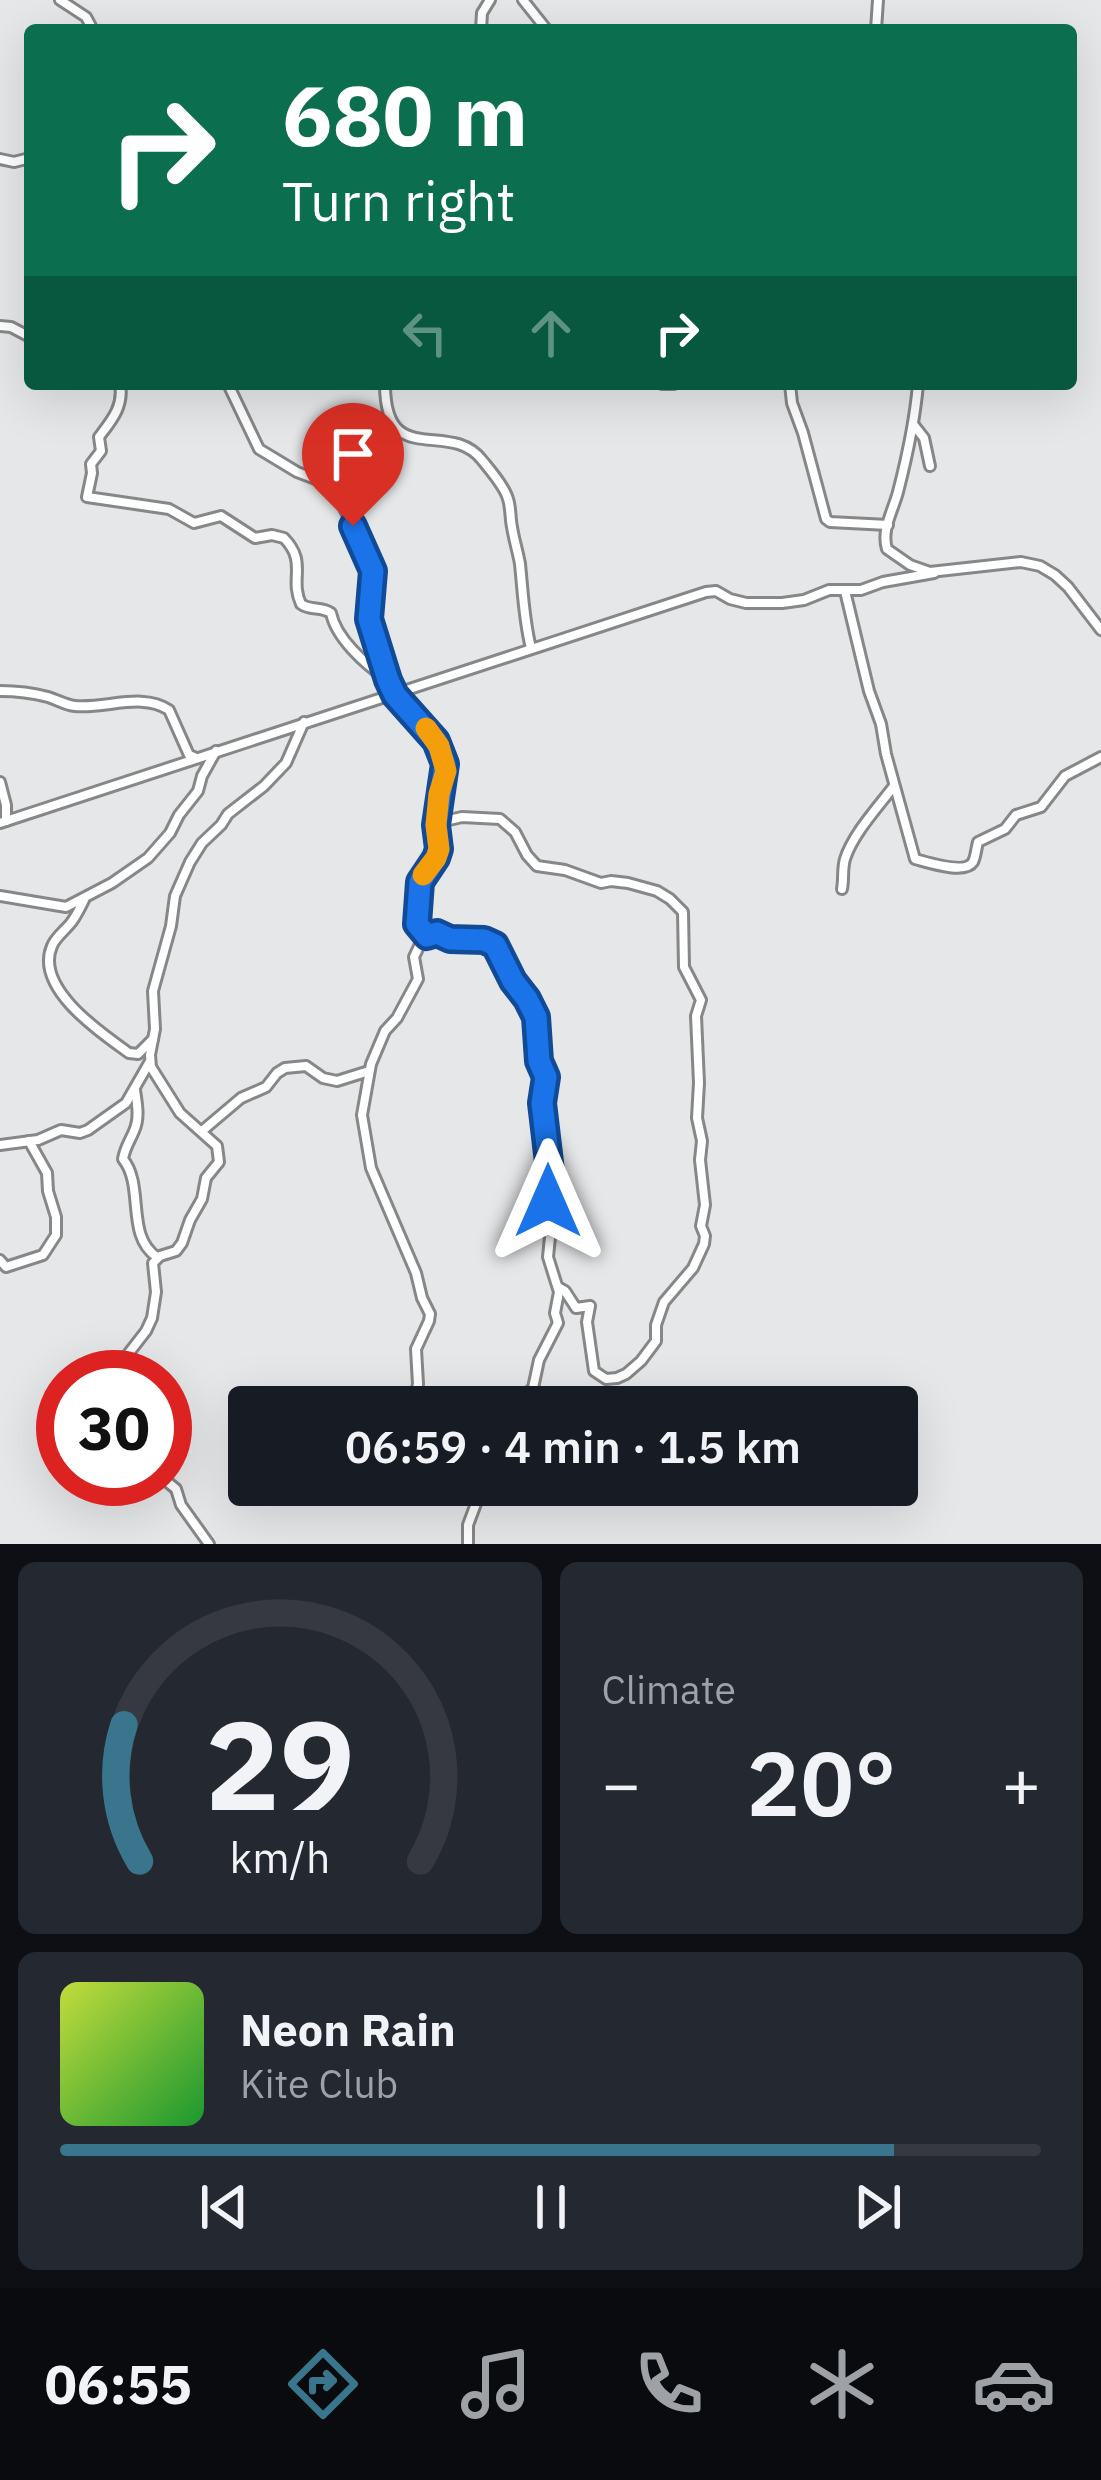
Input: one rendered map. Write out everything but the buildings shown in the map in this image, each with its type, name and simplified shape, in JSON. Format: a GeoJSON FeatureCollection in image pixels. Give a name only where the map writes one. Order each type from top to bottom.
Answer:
{"type":"FeatureCollection","features":[{"type":"Feature","properties":{"kind":"street"},"geometry":{"type":"LineString","coordinates":[[61,0],[86,16],[90,24]]}},
{"type":"Feature","properties":{"kind":"street"},"geometry":{"type":"LineString","coordinates":[[523,0],[542,24]]}},
{"type":"Feature","properties":{"kind":"street"},"geometry":{"type":"LineString","coordinates":[[121,390],[118,412],[98,437],[101,451],[91,464],[87,497],[169,509],[194,524],[221,516],[255,538],[284,538],[298,557],[300,603],[331,613],[334,627],[359,660],[388,680]]}},
{"type":"Feature","properties":{"kind":"street"},"geometry":{"type":"LineString","coordinates":[[231,390],[260,449],[326,483],[346,511],[373,571],[369,619],[388,680],[441,751],[446,771],[440,787],[437,854],[418,890],[416,915],[422,941],[414,956],[419,972],[397,1018],[385,1031],[369,1071],[362,1118],[370,1162],[430,1314],[416,1349],[418,1386]]}},
{"type":"Feature","properties":{"kind":"street"},"geometry":{"type":"LineString","coordinates":[[386,390],[390,420],[399,430],[421,440],[450,440],[464,446],[480,457],[503,489],[519,558],[531,648]]}},
{"type":"Feature","properties":{"kind":"street"},"geometry":{"type":"LineString","coordinates":[[791,390],[826,519],[887,525]]}},
{"type":"Feature","properties":{"kind":"street"},"geometry":{"type":"LineString","coordinates":[[917,390],[884,542],[916,568],[934,573]]}},
{"type":"Feature","properties":{"kind":"street"},"geometry":{"type":"LineString","coordinates":[[913,424],[923,436],[930,466]]}},
{"type":"Feature","properties":{"kind":"street"},"geometry":{"type":"LineString","coordinates":[[3,822],[710,590],[740,602],[777,603],[804,600],[829,590],[865,589],[883,582],[1013,562],[1040,566],[1055,575],[1101,631]]}},
{"type":"Feature","properties":{"kind":"street"},"geometry":{"type":"LineString","coordinates":[[845,591],[914,858],[963,868],[971,865],[978,842],[1006,828],[1016,815],[1041,807],[1065,776],[1101,757]]}},
{"type":"Feature","properties":{"kind":"street"},"geometry":{"type":"LineString","coordinates":[[0,691],[49,697],[71,706],[127,701],[163,705],[194,757]]}},
{"type":"Feature","properties":{"kind":"street"},"geometry":{"type":"LineString","coordinates":[[0,1145],[61,1130],[84,1132],[126,1103],[150,1062],[152,996],[175,896],[186,869],[228,814],[286,763],[304,722]]}},
{"type":"Feature","properties":{"kind":"street"},"geometry":{"type":"LineString","coordinates":[[0,896],[62,907],[84,899],[144,861],[198,791],[217,750]]}},
{"type":"Feature","properties":{"kind":"street"},"geometry":{"type":"LineString","coordinates":[[0,782],[6,807],[3,822]]}},
{"type":"Feature","properties":{"kind":"street"},"geometry":{"type":"LineString","coordinates":[[842,889],[848,853],[874,808],[895,784]]}},
{"type":"Feature","properties":{"kind":"street"},"geometry":{"type":"LineString","coordinates":[[422,933],[495,945],[514,984],[535,1012],[539,1061],[546,1077],[542,1103],[550,1171],[546,1208],[553,1278],[574,1307],[590,1307],[587,1322],[595,1373],[606,1379],[623,1376],[656,1341],[664,1302],[693,1268],[704,1244],[702,1142],[697,1118],[700,998],[684,967],[682,911],[656,891],[537,866],[515,832],[500,819],[449,820],[438,811]]}},
{"type":"Feature","properties":{"kind":"street"},"geometry":{"type":"LineString","coordinates":[[84,899],[75,918],[52,944],[49,972],[81,1017],[131,1054],[138,1054],[154,1037]]}},
{"type":"Feature","properties":{"kind":"street"},"geometry":{"type":"LineString","coordinates":[[129,1350],[146,1331],[154,1312],[152,1270],[158,1257],[179,1249],[203,1197],[206,1178],[219,1164],[218,1149],[206,1128],[172,1103],[150,1062]]}},
{"type":"Feature","properties":{"kind":"street"},"geometry":{"type":"LineString","coordinates":[[206,1128],[241,1098],[265,1088],[285,1068],[306,1066],[323,1078],[340,1081],[369,1071]]}},
{"type":"Feature","properties":{"kind":"street"},"geometry":{"type":"LineString","coordinates":[[135,1089],[136,1125],[123,1157],[130,1168],[144,1243],[158,1257]]}},
{"type":"Feature","properties":{"kind":"street"},"geometry":{"type":"LineString","coordinates":[[0,1260],[5,1267],[43,1255],[56,1235],[47,1173],[29,1141]]}},
{"type":"Feature","properties":{"kind":"street"},"geometry":{"type":"LineString","coordinates":[[533,1386],[539,1360],[557,1329],[558,1287]]}},
{"type":"Feature","properties":{"kind":"street"},"geometry":{"type":"LineString","coordinates":[[182,1506],[209,1544]]}},
{"type":"Feature","properties":{"kind":"street"},"geometry":{"type":"LineString","coordinates":[[468,1544],[475,1506]]}},
{"type":"Feature","properties":{"kind":"slow traffic"},"geometry":{"type":"LineString","coordinates":[[423,875],[439,849],[436,825],[446,771],[439,746],[426,728]]}},
{"type":"Feature","properties":{"kind":"route"},"geometry":{"type":"LineString","coordinates":[[353,526],[373,571],[369,619],[388,680],[395,695],[436,741],[445,764],[436,825],[439,849],[420,882],[417,924],[427,936],[437,933],[495,945],[514,984],[533,1008],[546,1077],[542,1103],[548,1135],[548,1201]]}}]}
